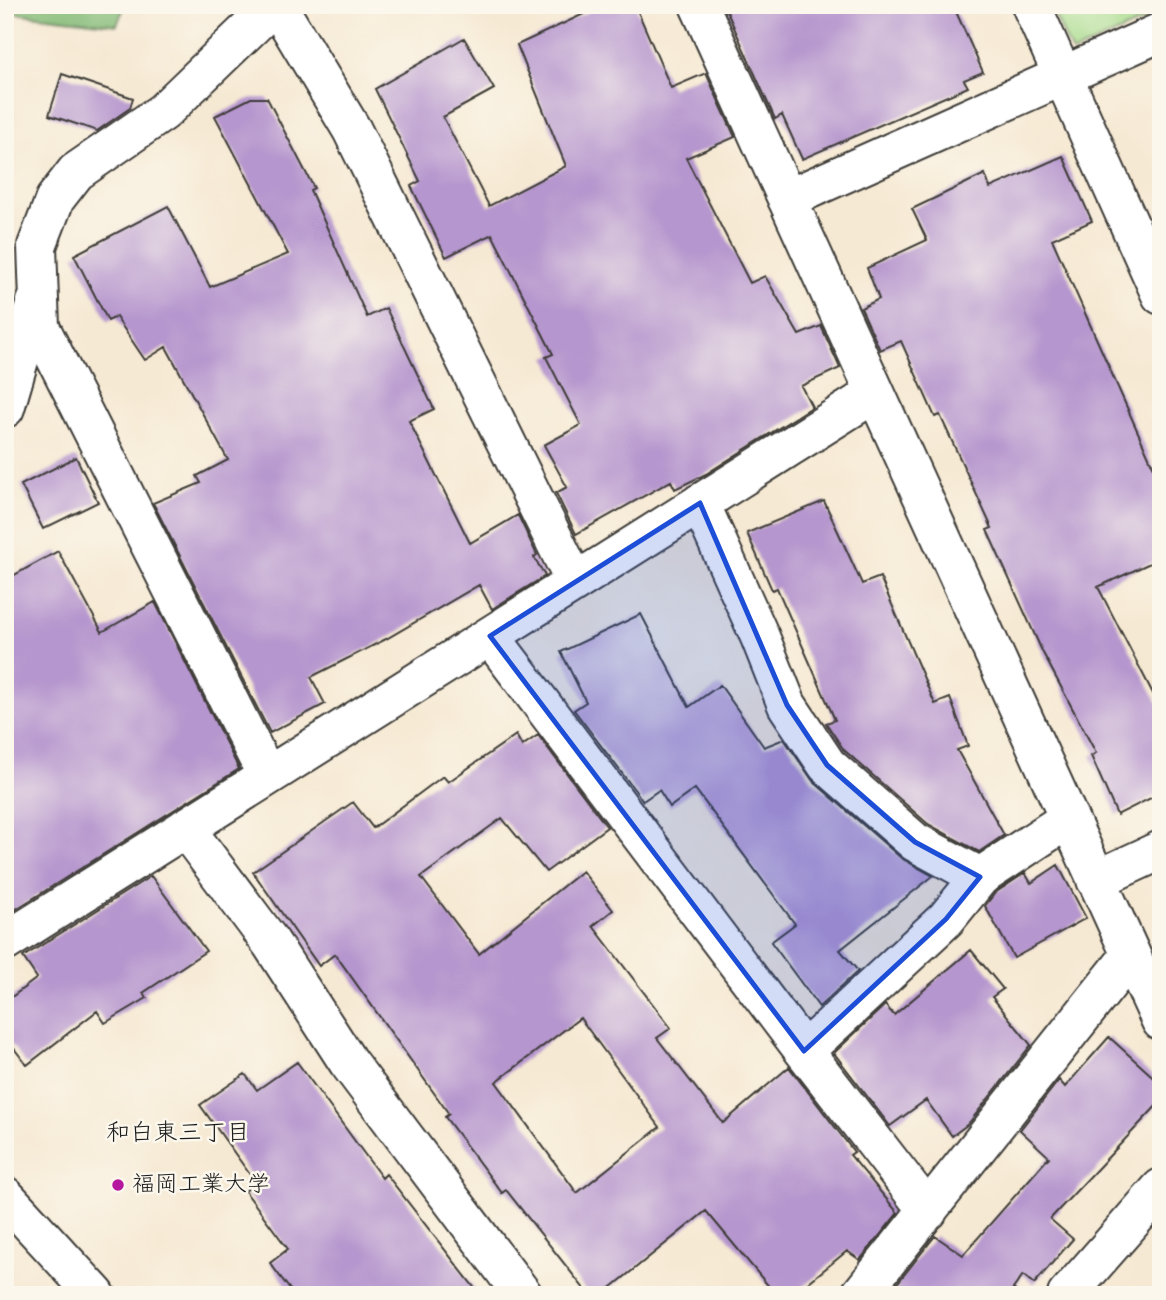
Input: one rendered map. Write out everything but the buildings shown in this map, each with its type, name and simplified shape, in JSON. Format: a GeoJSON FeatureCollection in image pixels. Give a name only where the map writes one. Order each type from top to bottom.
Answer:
{"type":"FeatureCollection","features":[{"type":"Feature","properties":{"kind":"street"},"geometry":{"type":"LineString","coordinates":[[268,776],[40,327],[37,246],[55,199],[76,172],[163,111],[275,5],[352,131],[575,582]]}},
{"type":"Feature","properties":{"kind":"street"},"geometry":{"type":"LineString","coordinates":[[699,5],[1161,1021]]}},
{"type":"Feature","properties":{"kind":"street"},"geometry":{"type":"LineString","coordinates":[[1031,5],[1161,295]]}},
{"type":"Feature","properties":{"kind":"street"},"geometry":{"type":"LineString","coordinates":[[787,199],[1161,32]]}},
{"type":"Feature","properties":{"kind":"street"},"geometry":{"type":"LineString","coordinates":[[5,408],[38,297]]}},
{"type":"Feature","properties":{"kind":"street"},"geometry":{"type":"LineString","coordinates":[[5,942],[875,393]]}},
{"type":"Feature","properties":{"kind":"street"},"geometry":{"type":"LineString","coordinates":[[700,503],[760,637],[787,705],[827,765],[915,842],[980,877]]}},
{"type":"Feature","properties":{"kind":"street"},"geometry":{"type":"LineString","coordinates":[[490,636],[928,1211]]}},
{"type":"Feature","properties":{"kind":"street"},"geometry":{"type":"LineString","coordinates":[[804,1051],[946,919],[980,877],[1068,819]]}},
{"type":"Feature","properties":{"kind":"street"},"geometry":{"type":"LineString","coordinates":[[185,828],[271,943],[348,1062],[523,1295]]}},
{"type":"Feature","properties":{"kind":"street"},"geometry":{"type":"LineString","coordinates":[[1096,880],[1161,850]]}},
{"type":"Feature","properties":{"kind":"street"},"geometry":{"type":"LineString","coordinates":[[860,1295],[1130,956]]}},
{"type":"Feature","properties":{"kind":"street"},"geometry":{"type":"LineString","coordinates":[[1067,1295],[1161,1188]]}},
{"type":"Feature","properties":{"kind":"street"},"geometry":{"type":"LineString","coordinates":[[5,1196],[96,1295]]}},
{"type":"Feature","properties":{"kind":"highlighted area"},"geometry":{"type":"Polygon","coordinates":[[[700,503],[787,705],[827,765],[915,842],[980,877],[946,919],[804,1051],[490,636],[700,503]]]}},
{"type":"Feature","properties":{"kind":"green space"},"geometry":{"type":"Polygon","coordinates":[[[5,5],[125,5],[117,25],[5,12],[5,5]]]}},
{"type":"Feature","properties":{"kind":"green space"},"geometry":{"type":"Polygon","coordinates":[[[1050,5],[1161,5],[1161,13],[1072,53],[1050,5]]]}},
{"type":"Feature","properties":{"kind":"place","name":"福岡工業大学"},"geometry":{"type":"Point","coordinates":[118,1185]}},
{"type":"Feature","properties":{"kind":"district","name":"和白東三丁目"},"geometry":{"type":"Point","coordinates":[178,1133]}}]}
